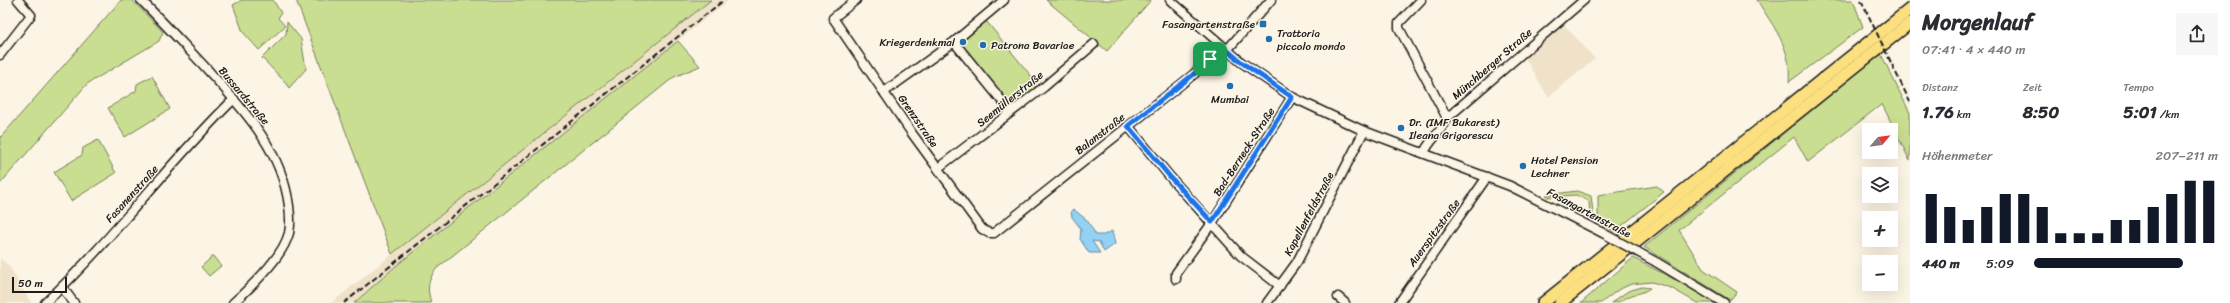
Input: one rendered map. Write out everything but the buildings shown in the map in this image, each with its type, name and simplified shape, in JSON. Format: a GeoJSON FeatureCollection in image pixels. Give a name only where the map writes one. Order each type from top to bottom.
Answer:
{"type":"FeatureCollection","features":[{"type":"Feature","properties":{"kind":"highway"},"geometry":{"type":"LineString","coordinates":[[1543,303],[1910,9]]}},
{"type":"Feature","properties":{"kind":"highway"},"geometry":{"type":"LineString","coordinates":[[1560,303],[1910,23]]}},
{"type":"Feature","properties":{"kind":"street"},"geometry":{"type":"LineString","coordinates":[[0,55],[31,15],[18,0]]}},
{"type":"Feature","properties":{"kind":"street","name":"Bussardstraße"},"geometry":{"type":"LineString","coordinates":[[141,0],[234,99],[257,127],[276,162],[287,197],[290,217],[289,232],[282,247],[256,281],[233,303]]}},
{"type":"Feature","properties":{"kind":"street","name":"Grenzstraße"},"geometry":{"type":"LineString","coordinates":[[856,0],[833,18],[982,229],[989,233]]}},
{"type":"Feature","properties":{"kind":"street"},"geometry":{"type":"LineString","coordinates":[[884,92],[954,42],[1004,0]]}},
{"type":"Feature","properties":{"kind":"street","name":"Fasangartenstraße"},"geometry":{"type":"LineString","coordinates":[[1170,0],[1225,48],[1292,97],[1364,131],[1487,177],[1546,202],[1656,262],[1724,303]]}},
{"type":"Feature","properties":{"kind":"street","name":"Balanstraße"},"geometry":{"type":"LineString","coordinates":[[989,233],[994,232],[1194,74],[1225,48],[1271,0]]}},
{"type":"Feature","properties":{"kind":"street"},"geometry":{"type":"LineString","coordinates":[[1421,0],[1399,23],[1399,28],[1447,118]]}},
{"type":"Feature","properties":{"kind":"street","name":"Münchberger Straße"},"geometry":{"type":"LineString","coordinates":[[1424,153],[1428,144],[1446,122],[1447,118],[1584,0]]}},
{"type":"Feature","properties":{"kind":"street"},"geometry":{"type":"LineString","coordinates":[[954,42],[1011,112]]}},
{"type":"Feature","properties":{"kind":"street","name":"Seemüllerstraße"},"geometry":{"type":"LineString","coordinates":[[938,168],[1011,112],[1094,44]]}},
{"type":"Feature","properties":{"kind":"street","name":"Bad-Berneck-Straße"},"geometry":{"type":"LineString","coordinates":[[1176,279],[1176,273],[1212,222],[1292,97]]}},
{"type":"Feature","properties":{"kind":"street","name":"Fasanenstraße"},"geometry":{"type":"LineString","coordinates":[[45,303],[62,287],[204,129],[234,99]]}},
{"type":"Feature","properties":{"kind":"street"},"geometry":{"type":"LineString","coordinates":[[1128,126],[1171,178],[1241,256],[1280,286]]}},
{"type":"Feature","properties":{"kind":"street","name":"Kapellenfeldstraße"},"geometry":{"type":"LineString","coordinates":[[1267,303],[1280,286],[1311,236],[1364,131]]}},
{"type":"Feature","properties":{"kind":"street","name":"Auerspitzstraße"},"geometry":{"type":"LineString","coordinates":[[1399,303],[1487,177]]}},
{"type":"Feature","properties":{"kind":"street"},"geometry":{"type":"LineString","coordinates":[[62,287],[74,303]]}},
{"type":"Feature","properties":{"kind":"street"},"geometry":{"type":"LineString","coordinates":[[1338,297],[1345,303]]}},
{"type":"Feature","properties":{"kind":"shaded area"},"geometry":{"type":"Polygon","coordinates":[[[711,0],[729,0],[397,265],[354,303],[331,303],[711,0]]]}},
{"type":"Feature","properties":{"kind":"shaded area"},"geometry":{"type":"Polygon","coordinates":[[[1563,23],[1595,59],[1548,97],[1524,56],[1563,23]]]}},
{"type":"Feature","properties":{"kind":"shaded area"},"geometry":{"type":"Polygon","coordinates":[[[0,258],[9,266],[31,303],[0,303],[0,258]]]}},
{"type":"Feature","properties":{"kind":"green space"},"geometry":{"type":"Polygon","coordinates":[[[121,0],[132,0],[163,32],[159,41],[87,84],[0,184],[0,138],[121,0]]]}},
{"type":"Feature","properties":{"kind":"green space"},"geometry":{"type":"Polygon","coordinates":[[[242,0],[273,0],[281,13],[278,18],[285,26],[259,50],[243,32],[233,5],[242,0]]]}},
{"type":"Feature","properties":{"kind":"green space"},"geometry":{"type":"Polygon","coordinates":[[[296,0],[711,0],[392,254],[296,0]]]}},
{"type":"Feature","properties":{"kind":"green space"},"geometry":{"type":"Polygon","coordinates":[[[1046,0],[1151,0],[1107,51],[1046,0]]]}},
{"type":"Feature","properties":{"kind":"green space"},"geometry":{"type":"Polygon","coordinates":[[[1757,0],[1853,0],[1863,27],[1789,82],[1788,59],[1785,48],[1757,0]]]}},
{"type":"Feature","properties":{"kind":"green space"},"geometry":{"type":"Polygon","coordinates":[[[287,22],[301,39],[306,69],[289,88],[262,58],[286,34],[287,22]]]}},
{"type":"Feature","properties":{"kind":"green space"},"geometry":{"type":"Polygon","coordinates":[[[982,22],[987,22],[1036,82],[1035,90],[1015,107],[1009,107],[959,42],[982,22]]]}},
{"type":"Feature","properties":{"kind":"green space"},"geometry":{"type":"Polygon","coordinates":[[[678,41],[700,66],[674,77],[436,269],[429,282],[431,303],[354,303],[397,265],[678,41]]]}},
{"type":"Feature","properties":{"kind":"green space"},"geometry":{"type":"Polygon","coordinates":[[[1881,54],[1910,113],[1910,161],[1898,137],[1898,123],[1891,123],[1882,104],[1808,162],[1794,137],[1679,230],[1703,269],[1737,292],[1730,300],[1644,247],[1881,54]]]}},
{"type":"Feature","properties":{"kind":"green space"},"geometry":{"type":"Polygon","coordinates":[[[152,76],[170,109],[125,137],[108,108],[136,91],[137,84],[152,76]]]}},
{"type":"Feature","properties":{"kind":"green space"},"geometry":{"type":"Polygon","coordinates":[[[98,140],[116,173],[71,201],[54,172],[82,155],[83,148],[98,140]]]}},
{"type":"Feature","properties":{"kind":"green space"},"geometry":{"type":"Polygon","coordinates":[[[1657,186],[1664,192],[1614,232],[1598,221],[1598,195],[1657,186]]]}},
{"type":"Feature","properties":{"kind":"green space"},"geometry":{"type":"Polygon","coordinates":[[[1577,191],[1591,196],[1594,220],[1590,218],[1589,201],[1576,195],[1547,197],[1546,195],[1577,191]]]}},
{"type":"Feature","properties":{"kind":"green space"},"geometry":{"type":"Polygon","coordinates":[[[213,256],[221,266],[209,276],[201,267],[213,256]]]}},
{"type":"Feature","properties":{"kind":"green space"},"geometry":{"type":"Polygon","coordinates":[[[1633,258],[1718,303],[1697,303],[1671,288],[1652,282],[1631,284],[1618,290],[1601,303],[1581,303],[1633,258]]]}},
{"type":"Feature","properties":{"kind":"green space"},"geometry":{"type":"Polygon","coordinates":[[[1642,287],[1650,288],[1620,301],[1611,303],[1628,291],[1642,287]]]}},
{"type":"Feature","properties":{"kind":"water"},"geometry":{"type":"Polygon","coordinates":[[[1073,209],[1087,220],[1096,235],[1104,235],[1112,231],[1115,244],[1104,252],[1099,242],[1092,241],[1100,253],[1089,253],[1080,239],[1081,229],[1072,217],[1071,211],[1073,209]]]}},
{"type":"Feature","properties":{"kind":"railway"},"geometry":{"type":"LineString","coordinates":[[344,303],[724,0]]}},
{"type":"Feature","properties":{"kind":"railway"},"geometry":{"type":"LineString","coordinates":[[1861,0],[1910,102]]}},
{"type":"Feature","properties":{"kind":"place","name":"Fasangartenstraße"},"geometry":{"type":"Point","coordinates":[1263,24]}},
{"type":"Feature","properties":{"kind":"place","name":"Trattoria piccolo mondo"},"geometry":{"type":"Point","coordinates":[1269,39]}},
{"type":"Feature","properties":{"kind":"place","name":"Kriegerdenkmal"},"geometry":{"type":"Point","coordinates":[963,42]}},
{"type":"Feature","properties":{"kind":"place","name":"Patrona Bavariae"},"geometry":{"type":"Point","coordinates":[983,45]}},
{"type":"Feature","properties":{"kind":"place","name":"Mumbai"},"geometry":{"type":"Point","coordinates":[1230,86]}},
{"type":"Feature","properties":{"kind":"place","name":"Dr. (IMF Bukarest) Ileana Grigorescu"},"geometry":{"type":"Point","coordinates":[1401,128]}},
{"type":"Feature","properties":{"kind":"place","name":"Hotel Pension Lechner"},"geometry":{"type":"Point","coordinates":[1523,166]}},
{"type":"Feature","properties":{"kind":"route"},"geometry":{"type":"LineString","coordinates":[[1222,46],[1253,71],[1292,97],[1212,222],[1171,178],[1128,126],[1194,74],[1210,59],[1222,46]]}}]}
